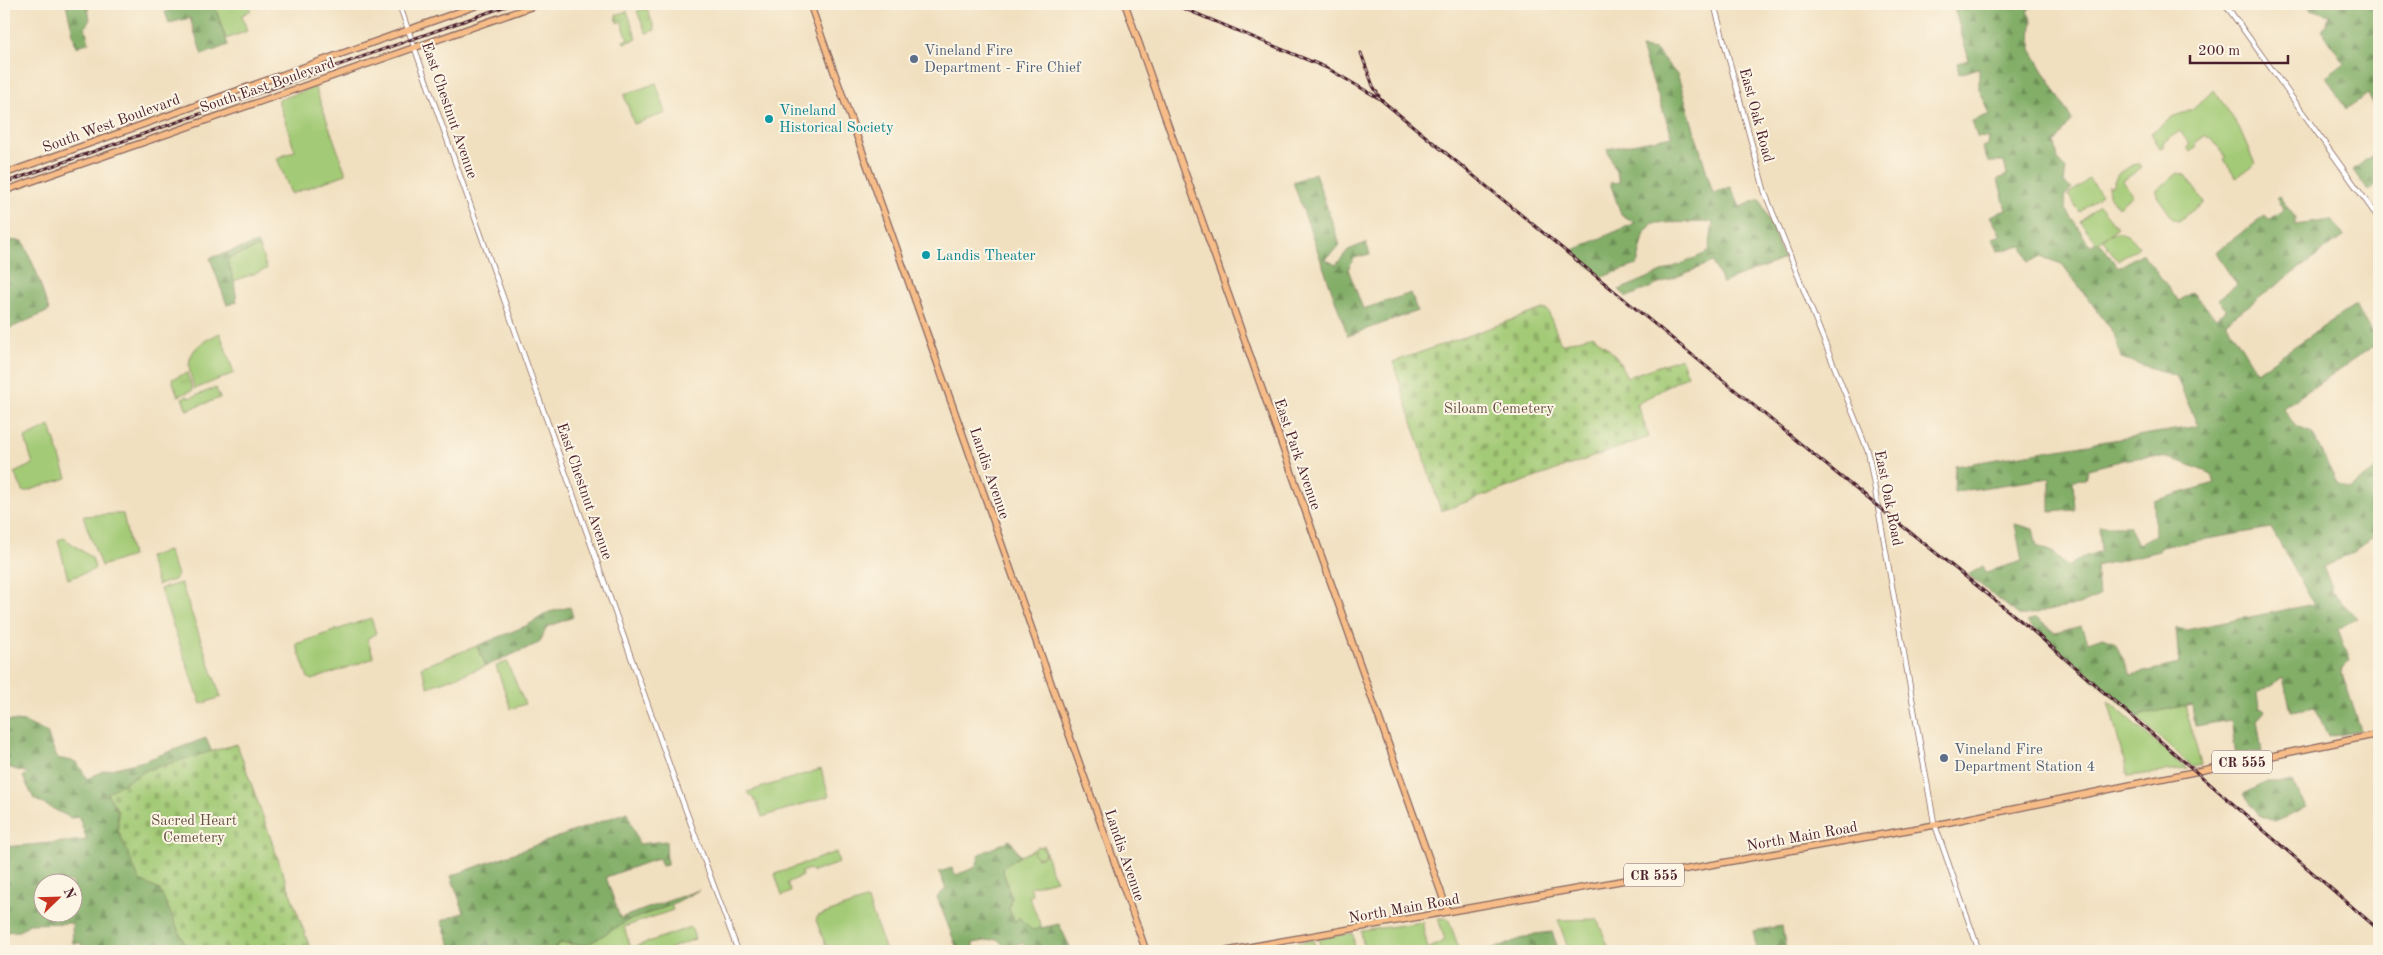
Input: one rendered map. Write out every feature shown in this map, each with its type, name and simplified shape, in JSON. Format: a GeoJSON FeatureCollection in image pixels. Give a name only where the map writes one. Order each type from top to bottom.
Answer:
{"type":"FeatureCollection","features":[{"type":"Feature","properties":{"kind":"main road","name":"South West Boulevard"},"geometry":{"type":"LineString","coordinates":[[4,174],[481,4]]}},
{"type":"Feature","properties":{"kind":"main road","name":"South East Boulevard"},"geometry":{"type":"LineString","coordinates":[[4,191],[539,4]]}},
{"type":"Feature","properties":{"kind":"main road","name":"Landis Avenue"},"geometry":{"type":"LineString","coordinates":[[810,4],[1146,951]]}},
{"type":"Feature","properties":{"kind":"main road","name":"East Park Avenue"},"geometry":{"type":"LineString","coordinates":[[1125,4],[1448,912]]}},
{"type":"Feature","properties":{"kind":"main road","name":"North Main Road"},"geometry":{"type":"LineString","coordinates":[[1227,951],[1935,825],[2379,734]]}},
{"type":"Feature","properties":{"kind":"street","name":"East Chestnut Avenue"},"geometry":{"type":"LineString","coordinates":[[399,4],[675,781],[738,951]]}},
{"type":"Feature","properties":{"kind":"street","name":"East Oak Road"},"geometry":{"type":"LineString","coordinates":[[1714,4],[1766,193],[1868,451],[1935,825],[1979,951]]}},
{"type":"Feature","properties":{"kind":"street"},"geometry":{"type":"LineString","coordinates":[[2225,4],[2379,219]]}},
{"type":"Feature","properties":{"kind":"green space"},"geometry":{"type":"Polygon","coordinates":[[[66,4],[87,4],[90,19],[85,28],[89,42],[76,47],[66,4]]]}},
{"type":"Feature","properties":{"kind":"green space"},"geometry":{"type":"Polygon","coordinates":[[[181,4],[214,4],[228,45],[202,55],[190,18],[169,23],[165,12],[181,6],[181,4]]]}},
{"type":"Feature","properties":{"kind":"green space"},"geometry":{"type":"Polygon","coordinates":[[[214,4],[248,4],[251,10],[242,15],[247,31],[226,39],[214,4]]]}},
{"type":"Feature","properties":{"kind":"green space"},"geometry":{"type":"Polygon","coordinates":[[[1953,4],[2036,4],[2027,11],[2032,21],[2031,49],[2072,120],[2055,143],[2058,160],[2066,170],[2064,183],[2072,189],[2064,197],[2066,209],[2090,246],[2096,242],[2102,245],[2118,268],[2142,253],[2179,301],[2192,292],[2216,318],[2226,310],[2218,299],[2237,285],[2215,252],[2265,216],[2269,220],[2284,210],[2276,198],[2279,196],[2295,217],[2295,225],[2332,220],[2344,236],[2226,322],[2257,372],[2355,305],[2378,343],[2283,408],[2295,426],[2312,433],[2337,483],[2349,489],[2379,467],[2379,533],[2352,553],[2323,567],[2331,585],[2331,591],[2357,618],[2338,629],[2350,661],[2341,670],[2361,730],[2328,736],[2315,707],[2291,711],[2283,678],[2257,694],[2259,707],[2265,711],[2257,720],[2262,752],[2236,755],[2231,720],[2195,726],[2192,704],[2145,714],[2138,718],[2026,622],[2036,618],[2055,633],[2081,626],[2088,642],[2103,637],[2114,641],[2131,675],[2179,664],[2176,628],[2186,630],[2314,604],[2271,528],[2160,547],[2159,551],[2096,566],[2099,596],[2079,605],[2020,616],[1968,575],[1983,566],[1986,572],[2022,561],[2015,524],[2033,529],[2037,546],[2054,553],[2068,567],[2081,558],[2101,551],[2099,526],[2129,526],[2138,544],[2155,535],[2154,501],[2215,483],[2211,474],[2192,466],[2171,459],[2141,457],[2088,469],[2085,479],[2073,480],[2075,510],[2050,512],[2050,478],[1954,492],[1955,466],[2198,426],[2176,376],[2121,358],[2114,333],[2062,264],[2042,257],[2029,262],[2022,246],[1998,251],[1993,238],[2001,235],[1990,216],[2006,210],[1998,179],[2007,175],[2004,162],[1988,162],[1982,147],[1988,145],[1989,138],[1977,137],[1972,121],[1990,114],[1979,89],[1979,68],[1959,74],[1957,63],[1969,60],[1953,4]]]}},
{"type":"Feature","properties":{"kind":"green space"},"geometry":{"type":"Polygon","coordinates":[[[2306,4],[2379,4],[2379,114],[2368,94],[2346,109],[2326,76],[2344,63],[2321,29],[2327,24],[2329,15],[2311,9],[2306,4]]]}},
{"type":"Feature","properties":{"kind":"green space"},"geometry":{"type":"Polygon","coordinates":[[[647,8],[655,30],[646,33],[637,11],[647,8]]]}},
{"type":"Feature","properties":{"kind":"green space"},"geometry":{"type":"Polygon","coordinates":[[[627,11],[637,39],[624,43],[623,41],[628,39],[621,21],[617,23],[616,15],[627,11]]]}},
{"type":"Feature","properties":{"kind":"green space"},"geometry":{"type":"Polygon","coordinates":[[[1641,48],[1656,50],[1678,76],[1713,193],[1731,187],[1740,207],[1760,199],[1784,259],[1722,283],[1713,262],[1627,297],[1619,290],[1709,252],[1713,222],[1653,223],[1645,232],[1637,265],[1602,277],[1571,251],[1635,223],[1621,214],[1610,183],[1620,182],[1607,149],[1672,136],[1641,48]]]}},
{"type":"Feature","properties":{"kind":"green space"},"geometry":{"type":"Polygon","coordinates":[[[656,83],[666,113],[634,124],[624,95],[656,83]]]}},
{"type":"Feature","properties":{"kind":"green space"},"geometry":{"type":"Polygon","coordinates":[[[315,87],[346,174],[291,194],[277,158],[295,151],[278,100],[315,87]]]}},
{"type":"Feature","properties":{"kind":"green space"},"geometry":{"type":"Polygon","coordinates":[[[2214,90],[2239,127],[2255,164],[2236,178],[2224,159],[2226,157],[2211,138],[2208,138],[2206,135],[2195,143],[2197,147],[2190,152],[2187,147],[2190,145],[2180,131],[2162,143],[2164,146],[2160,148],[2151,133],[2174,116],[2192,110],[2214,90]]]}},
{"type":"Feature","properties":{"kind":"green space"},"geometry":{"type":"Polygon","coordinates":[[[2379,145],[2379,183],[2368,191],[2353,170],[2375,153],[2379,145]]]}},
{"type":"Feature","properties":{"kind":"green space"},"geometry":{"type":"Polygon","coordinates":[[[2140,164],[2142,167],[2123,181],[2133,195],[2118,207],[2109,195],[2108,186],[2112,186],[2117,175],[2132,165],[2140,164]]]}},
{"type":"Feature","properties":{"kind":"green space"},"geometry":{"type":"Polygon","coordinates":[[[1315,173],[1340,245],[1325,259],[1336,265],[1348,250],[1366,243],[1370,254],[1354,258],[1348,269],[1363,309],[1411,293],[1417,311],[1348,336],[1293,182],[1315,173]]]}},
{"type":"Feature","properties":{"kind":"green space"},"geometry":{"type":"Polygon","coordinates":[[[2178,173],[2185,175],[2204,202],[2178,221],[2174,220],[2157,196],[2157,190],[2178,173]]]}},
{"type":"Feature","properties":{"kind":"green space"},"geometry":{"type":"Polygon","coordinates":[[[2089,179],[2101,195],[2080,212],[2068,195],[2089,179]]]}},
{"type":"Feature","properties":{"kind":"green space"},"geometry":{"type":"Polygon","coordinates":[[[2099,205],[2117,227],[2109,234],[2123,232],[2133,239],[2139,247],[2118,261],[2103,240],[2108,235],[2097,243],[2080,221],[2099,205]]]}},
{"type":"Feature","properties":{"kind":"green space"},"geometry":{"type":"Polygon","coordinates":[[[4,240],[23,241],[36,271],[49,311],[4,331],[4,240]]]}},
{"type":"Feature","properties":{"kind":"green space"},"geometry":{"type":"Polygon","coordinates":[[[257,243],[259,247],[227,259],[234,281],[237,302],[227,305],[210,258],[257,243]]]}},
{"type":"Feature","properties":{"kind":"green space"},"geometry":{"type":"Polygon","coordinates":[[[259,247],[267,269],[234,281],[226,259],[259,247]]]}},
{"type":"Feature","properties":{"kind":"green space","name":"Siloam Cemetery"},"geometry":{"type":"Polygon","coordinates":[[[1543,309],[1548,311],[1561,344],[1593,335],[1616,356],[1627,377],[1681,358],[1688,375],[1637,404],[1649,437],[1441,511],[1393,362],[1543,309]]]}},
{"type":"Feature","properties":{"kind":"green space"},"geometry":{"type":"Polygon","coordinates":[[[220,333],[234,373],[195,389],[189,370],[191,355],[201,343],[220,333]]]}},
{"type":"Feature","properties":{"kind":"green space"},"geometry":{"type":"Polygon","coordinates":[[[187,373],[193,390],[178,396],[172,379],[187,373]]]}},
{"type":"Feature","properties":{"kind":"green space"},"geometry":{"type":"Polygon","coordinates":[[[216,388],[220,398],[187,410],[182,398],[188,396],[189,398],[216,388]]]}},
{"type":"Feature","properties":{"kind":"green space"},"geometry":{"type":"Polygon","coordinates":[[[50,426],[67,478],[24,492],[14,473],[33,464],[25,438],[50,426]]]}},
{"type":"Feature","properties":{"kind":"green space"},"geometry":{"type":"Polygon","coordinates":[[[123,514],[132,556],[101,566],[83,516],[123,514]]]}},
{"type":"Feature","properties":{"kind":"green space"},"geometry":{"type":"Polygon","coordinates":[[[64,538],[92,558],[95,568],[93,570],[68,579],[58,540],[64,538]]]}},
{"type":"Feature","properties":{"kind":"green space"},"geometry":{"type":"Polygon","coordinates":[[[168,551],[177,575],[174,580],[158,585],[148,557],[168,551]]]}},
{"type":"Feature","properties":{"kind":"green space"},"geometry":{"type":"Polygon","coordinates":[[[181,583],[221,697],[201,704],[160,589],[181,583]]]}},
{"type":"Feature","properties":{"kind":"green space"},"geometry":{"type":"Polygon","coordinates":[[[570,607],[573,617],[547,627],[539,643],[486,666],[477,646],[528,625],[549,612],[570,607]]]}},
{"type":"Feature","properties":{"kind":"green space"},"geometry":{"type":"Polygon","coordinates":[[[371,618],[376,633],[367,639],[374,658],[312,680],[308,678],[296,644],[371,618]]]}},
{"type":"Feature","properties":{"kind":"green space"},"geometry":{"type":"Polygon","coordinates":[[[477,646],[486,666],[428,687],[421,667],[477,646]]]}},
{"type":"Feature","properties":{"kind":"green space"},"geometry":{"type":"Polygon","coordinates":[[[507,662],[525,704],[511,709],[496,666],[507,662]]]}},
{"type":"Feature","properties":{"kind":"green space"},"geometry":{"type":"Polygon","coordinates":[[[2108,701],[2187,769],[2128,776],[2108,701]]]}},
{"type":"Feature","properties":{"kind":"green space"},"geometry":{"type":"Polygon","coordinates":[[[2185,705],[2201,765],[2193,767],[2138,718],[2145,714],[2185,705]]]}},
{"type":"Feature","properties":{"kind":"green space"},"geometry":{"type":"Polygon","coordinates":[[[4,720],[25,722],[47,733],[57,758],[77,762],[87,779],[103,771],[144,761],[206,738],[212,753],[147,770],[107,794],[118,811],[118,830],[140,880],[160,890],[188,951],[82,951],[82,943],[73,944],[72,923],[29,924],[20,931],[4,932],[4,847],[87,840],[79,817],[71,818],[34,799],[23,777],[28,773],[4,766],[4,720]]]}},
{"type":"Feature","properties":{"kind":"green space","name":"Sacred Heart Cemetery"},"geometry":{"type":"Polygon","coordinates":[[[237,744],[311,951],[188,951],[160,890],[140,881],[118,830],[118,811],[107,793],[147,770],[237,744]]]}},
{"type":"Feature","properties":{"kind":"green space"},"geometry":{"type":"Polygon","coordinates":[[[821,769],[829,796],[762,817],[757,803],[747,792],[821,769]]]}},
{"type":"Feature","properties":{"kind":"green space"},"geometry":{"type":"Polygon","coordinates":[[[2267,782],[2292,782],[2307,807],[2274,821],[2260,816],[2244,794],[2267,782]]]}},
{"type":"Feature","properties":{"kind":"green space"},"geometry":{"type":"Polygon","coordinates":[[[627,812],[639,844],[666,841],[667,865],[662,866],[659,858],[606,877],[620,918],[699,890],[671,905],[627,921],[587,945],[560,943],[552,951],[453,951],[441,921],[464,912],[451,876],[627,812]]]}},
{"type":"Feature","properties":{"kind":"green space"},"geometry":{"type":"Polygon","coordinates":[[[1010,840],[1020,856],[1002,868],[1011,897],[1009,909],[1015,922],[1019,917],[1032,930],[1059,924],[1072,951],[1068,951],[1066,947],[1055,951],[1026,951],[1024,943],[1016,944],[1017,951],[1010,951],[997,939],[973,943],[973,951],[958,951],[937,897],[946,889],[939,872],[952,868],[956,875],[976,867],[980,854],[1010,840]]]}},
{"type":"Feature","properties":{"kind":"green space"},"geometry":{"type":"Polygon","coordinates":[[[1044,845],[1051,871],[1056,880],[1030,887],[1033,895],[1029,896],[1042,929],[1032,930],[1019,917],[1015,922],[1009,909],[1011,897],[1002,868],[1033,850],[1037,858],[1046,855],[1042,846],[1044,845]]]}},
{"type":"Feature","properties":{"kind":"green space"},"geometry":{"type":"Polygon","coordinates":[[[1039,846],[1045,852],[1039,858],[1033,852],[1039,846]]]}},
{"type":"Feature","properties":{"kind":"green space"},"geometry":{"type":"Polygon","coordinates":[[[836,852],[839,863],[813,872],[810,869],[801,872],[802,876],[787,883],[791,892],[782,896],[775,874],[836,852]]]}},
{"type":"Feature","properties":{"kind":"green space"},"geometry":{"type":"Polygon","coordinates":[[[865,900],[868,901],[886,951],[828,951],[816,920],[818,916],[865,900]]]}},
{"type":"Feature","properties":{"kind":"green space"},"geometry":{"type":"Polygon","coordinates":[[[671,905],[673,910],[624,927],[631,948],[691,927],[695,939],[671,948],[671,951],[552,951],[560,943],[587,945],[627,921],[671,905]]]}},
{"type":"Feature","properties":{"kind":"green space"},"geometry":{"type":"Polygon","coordinates":[[[1438,918],[1448,918],[1460,951],[1364,951],[1361,931],[1422,922],[1428,949],[1445,940],[1438,918]]]}},
{"type":"Feature","properties":{"kind":"green space"},"geometry":{"type":"Polygon","coordinates":[[[1597,919],[1610,951],[1569,951],[1558,920],[1597,919]]]}},
{"type":"Feature","properties":{"kind":"green space"},"geometry":{"type":"Polygon","coordinates":[[[1782,926],[1786,951],[1757,951],[1753,931],[1782,926]]]}},
{"type":"Feature","properties":{"kind":"green space"},"geometry":{"type":"Polygon","coordinates":[[[1552,932],[1558,948],[1548,951],[1489,950],[1535,934],[1552,932]]]}},
{"type":"Feature","properties":{"kind":"green space"},"geometry":{"type":"Polygon","coordinates":[[[1353,933],[1355,951],[1322,951],[1318,939],[1353,933]]]}},
{"type":"Feature","properties":{"kind":"green space"},"geometry":{"type":"Polygon","coordinates":[[[1313,940],[1317,951],[1252,951],[1313,940]]]}},
{"type":"Feature","properties":{"kind":"railway"},"geometry":{"type":"LineString","coordinates":[[4,183],[512,4]]}},
{"type":"Feature","properties":{"kind":"railway"},"geometry":{"type":"LineString","coordinates":[[1173,4],[1327,68],[1380,99],[1841,477],[2026,625],[2379,930]]}},
{"type":"Feature","properties":{"kind":"railway"},"geometry":{"type":"LineString","coordinates":[[1361,53],[1373,86],[1379,96]]}},
{"type":"Feature","properties":{"kind":"place","name":"Vineland Fire Department - Fire Chief"},"geometry":{"type":"Point","coordinates":[914,59]}},
{"type":"Feature","properties":{"kind":"place","name":"Vineland Historical Society"},"geometry":{"type":"Point","coordinates":[769,119]}},
{"type":"Feature","properties":{"kind":"place","name":"Landis Theater"},"geometry":{"type":"Point","coordinates":[926,255]}},
{"type":"Feature","properties":{"kind":"place","name":"Vineland Fire Department Station 4"},"geometry":{"type":"Point","coordinates":[1944,758]}}]}
